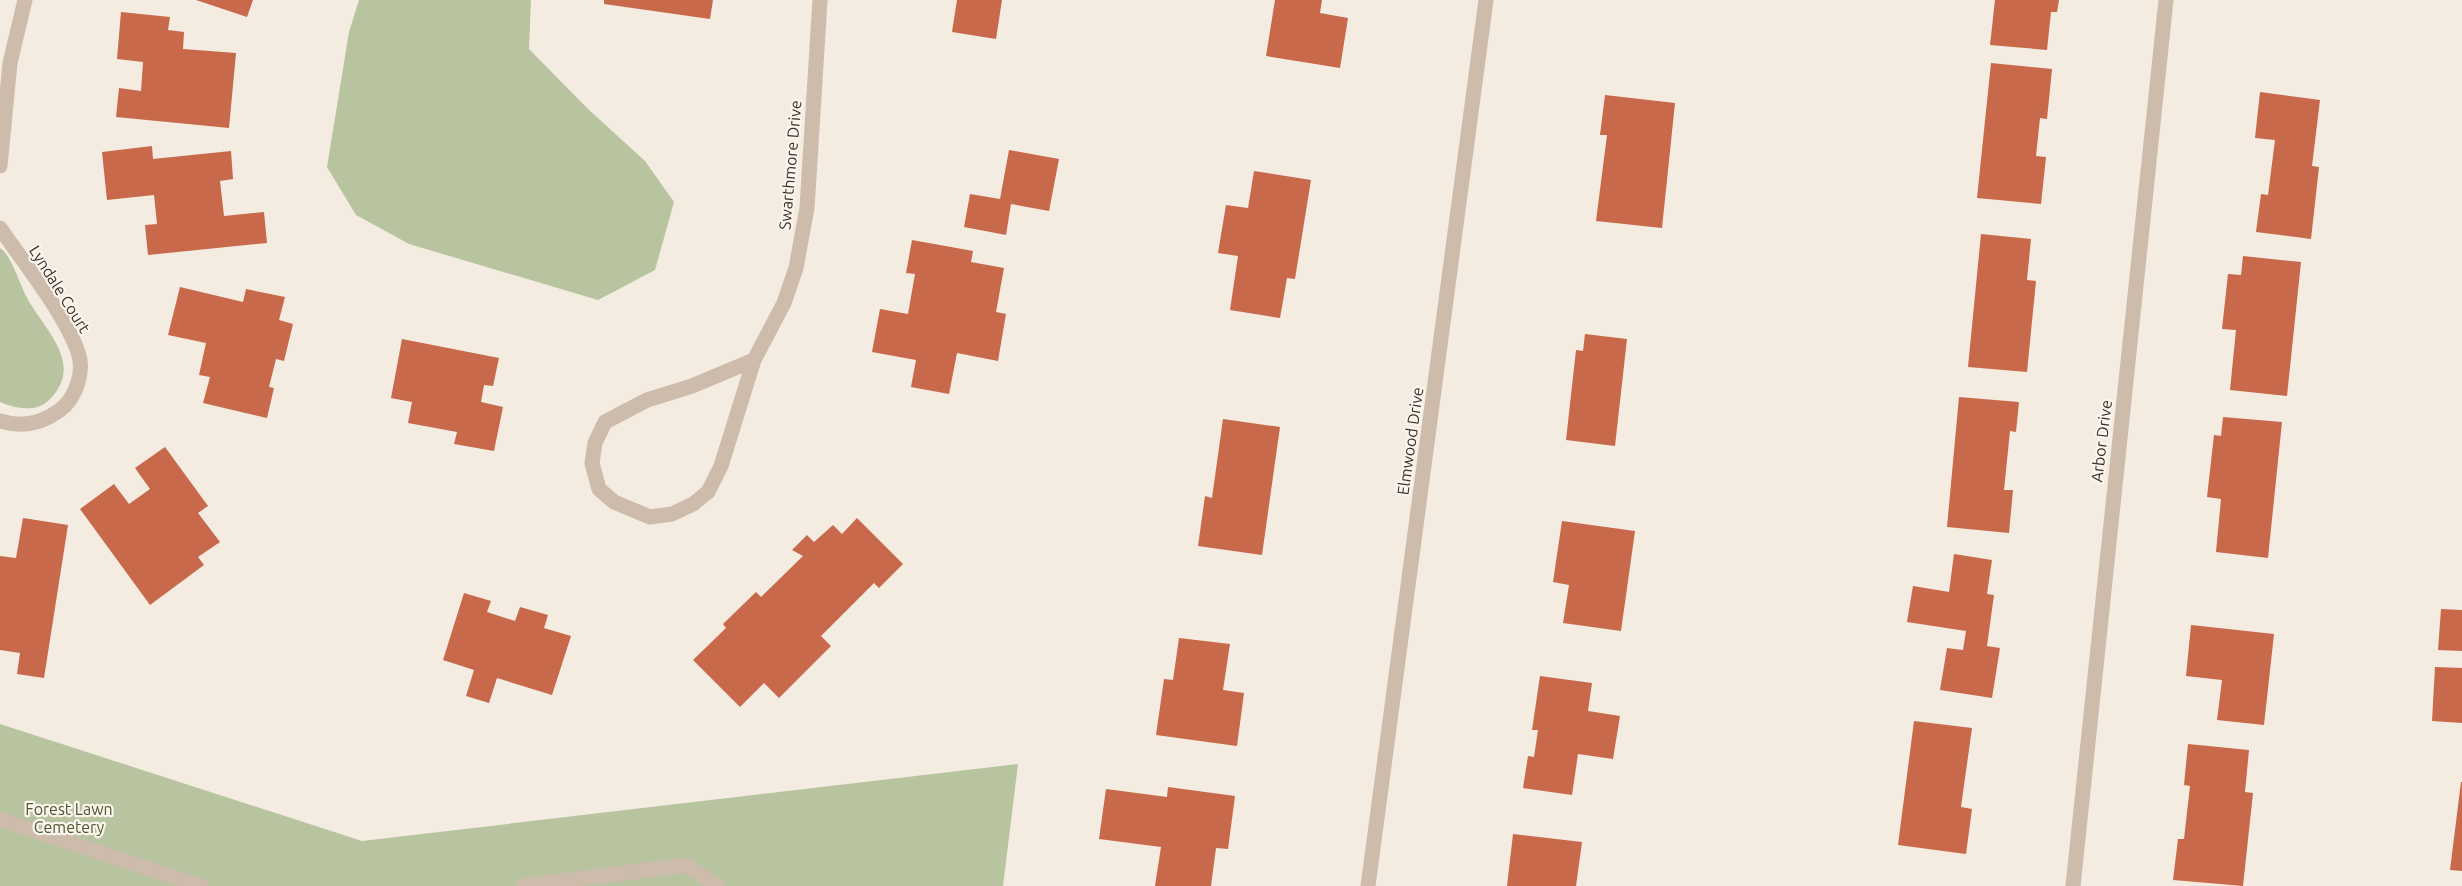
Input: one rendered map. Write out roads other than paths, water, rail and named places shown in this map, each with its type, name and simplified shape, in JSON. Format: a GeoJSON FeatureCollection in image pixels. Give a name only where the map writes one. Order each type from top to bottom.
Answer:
{"type":"FeatureCollection","features":[{"type":"Feature","properties":{"kind":"street"},"geometry":{"type":"LineString","coordinates":[[0,166],[10,63],[25,0]]}},
{"type":"Feature","properties":{"kind":"street","name":"Swarthmore Drive"},"geometry":{"type":"LineString","coordinates":[[754,360],[692,386],[647,399],[605,422],[595,443],[592,463],[599,489],[615,502],[650,517],[672,514],[693,504],[708,492],[721,466],[754,360],[784,303],[796,268],[807,208],[820,0]]}},
{"type":"Feature","properties":{"kind":"street","name":"Elmwood Drive"},"geometry":{"type":"LineString","coordinates":[[1368,886],[1486,0]]}},
{"type":"Feature","properties":{"kind":"street","name":"Arbor Drive"},"geometry":{"type":"LineString","coordinates":[[2073,886],[2166,0]]}},
{"type":"Feature","properties":{"kind":"street","name":"Lyndale Court"},"geometry":{"type":"LineString","coordinates":[[0,228],[58,314],[78,352],[81,368],[76,386],[66,405],[50,417],[32,424],[14,425],[0,421]]}},
{"type":"Feature","properties":{"kind":"street"},"geometry":{"type":"LineString","coordinates":[[0,819],[201,886]]}},
{"type":"Feature","properties":{"kind":"street"},"geometry":{"type":"LineString","coordinates":[[523,886],[687,865],[717,886]]}},
{"type":"Feature","properties":{"kind":"park label","name":"Forest Lawn Cemetery"},"geometry":{"type":"Point","coordinates":[69,818]}}]}
